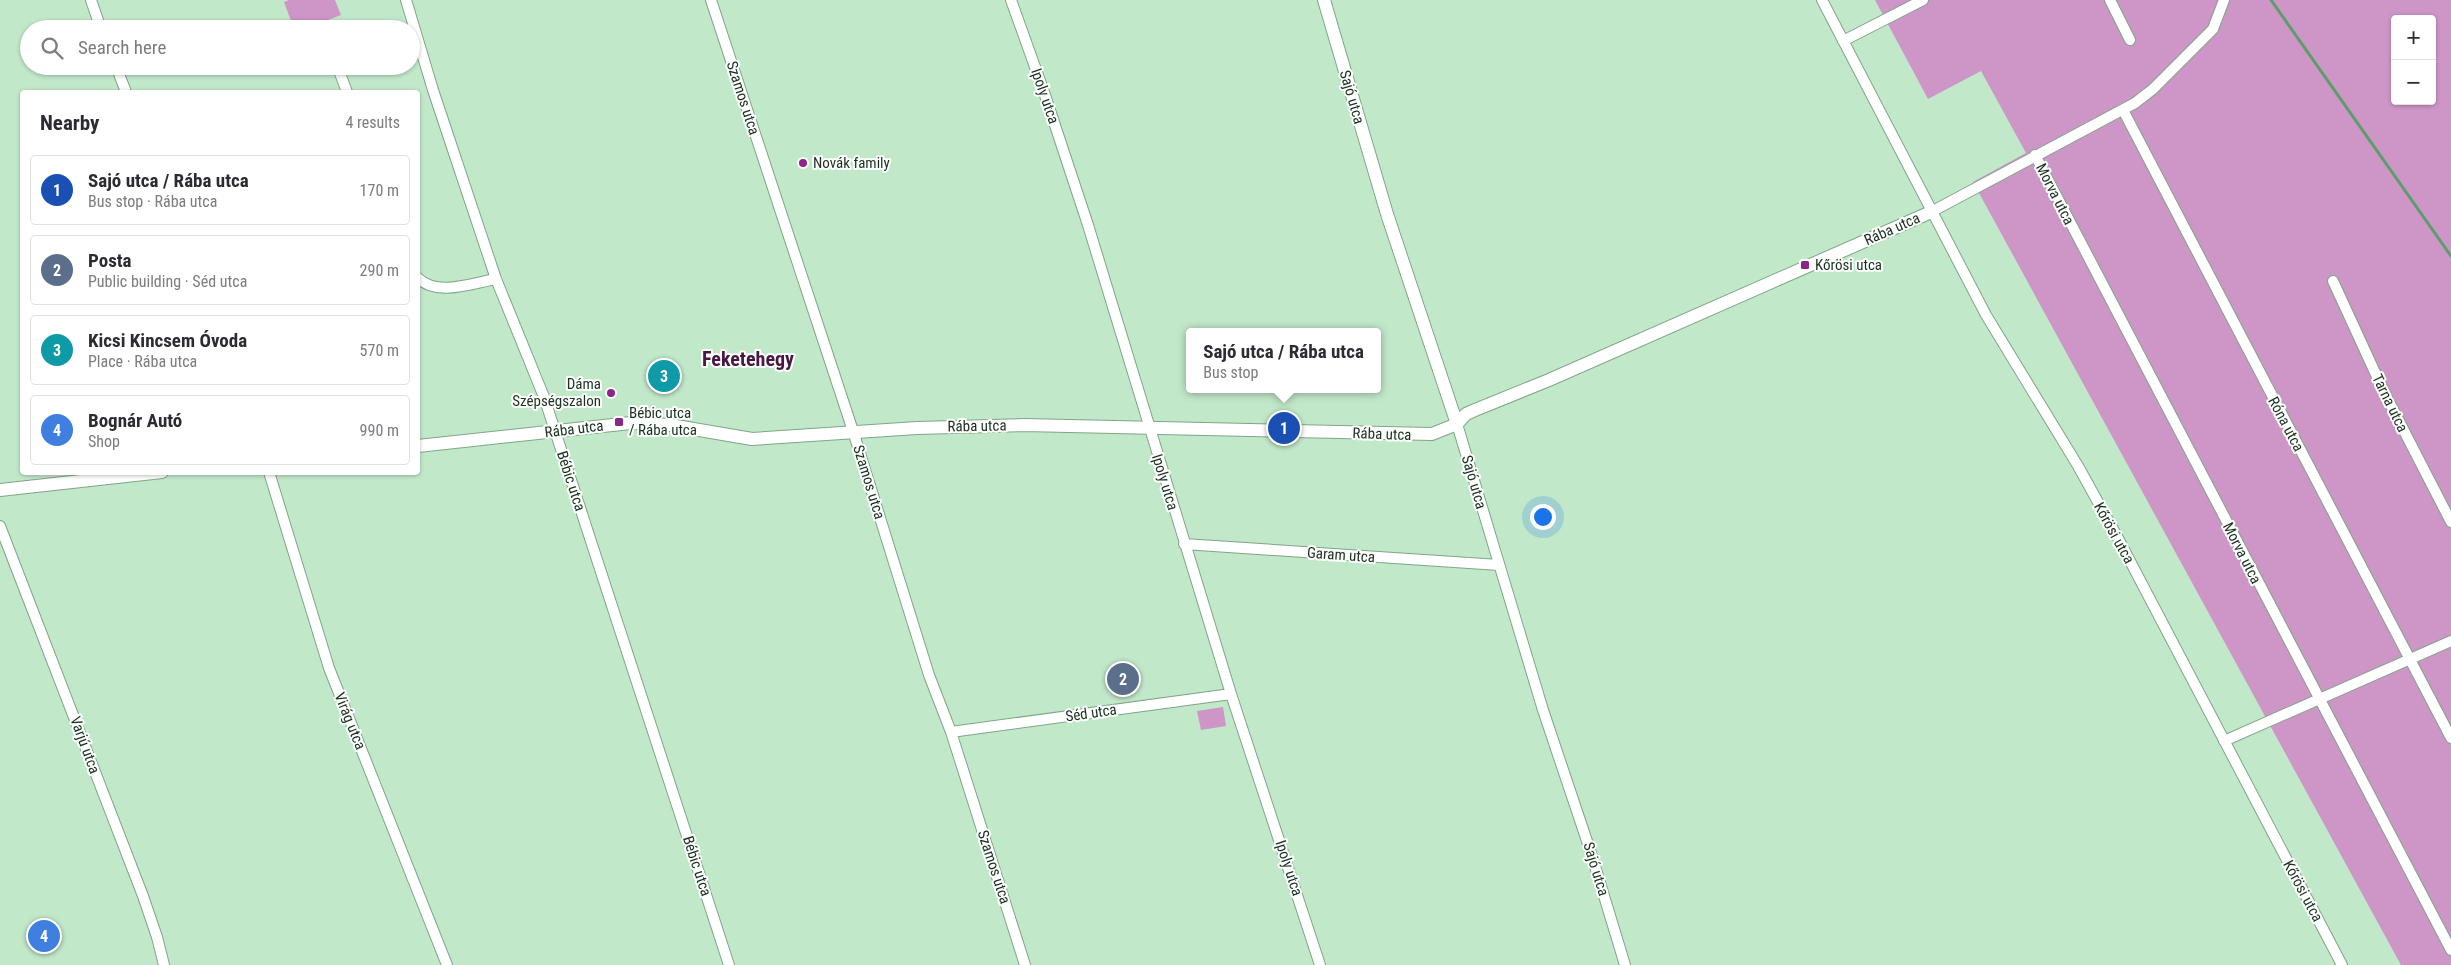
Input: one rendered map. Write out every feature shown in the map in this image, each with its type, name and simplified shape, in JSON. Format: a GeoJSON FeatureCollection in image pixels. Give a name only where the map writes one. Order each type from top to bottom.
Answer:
{"type":"FeatureCollection","features":[{"type":"Feature","properties":{"kind":"street"},"geometry":{"type":"LineString","coordinates":[[91,0],[98,20]]}},
{"type":"Feature","properties":{"kind":"street","name":"Bébic utca"},"geometry":{"type":"LineString","coordinates":[[406,0],[412,20]]}},
{"type":"Feature","properties":{"kind":"street","name":"Szamos utca"},"geometry":{"type":"LineString","coordinates":[[711,0],[853,431],[929,675],[951,732],[1025,965]]}},
{"type":"Feature","properties":{"kind":"street","name":"Ipoly utca"},"geometry":{"type":"LineString","coordinates":[[1011,0],[1088,225],[1230,694],[1320,965]]}},
{"type":"Feature","properties":{"kind":"street","name":"Sajó utca"},"geometry":{"type":"LineString","coordinates":[[1324,0],[1385,205],[1457,424],[1498,565],[1625,965]]}},
{"type":"Feature","properties":{"kind":"street","name":"Kőrösi utca"},"geometry":{"type":"LineString","coordinates":[[1822,0],[1986,315],[2078,466],[2110,524],[2342,965]]}},
{"type":"Feature","properties":{"kind":"street"},"geometry":{"type":"LineString","coordinates":[[1843,41],[1923,0]]}},
{"type":"Feature","properties":{"kind":"street"},"geometry":{"type":"LineString","coordinates":[[2110,0],[2130,40]]}},
{"type":"Feature","properties":{"kind":"street","name":"Rába utca"},"geometry":{"type":"LineString","coordinates":[[420,446],[598,425],[651,423],[752,439],[853,431],[976,425],[1423,435],[1444,430],[1457,424],[1466,414],[1549,380],[1931,212],[2035,155],[2123,110],[2152,89],[2213,29],[2224,0]]}},
{"type":"Feature","properties":{"kind":"street","name":"Bébic utca"},"geometry":{"type":"LineString","coordinates":[[420,47],[496,279],[544,397],[729,965]]}},
{"type":"Feature","properties":{"kind":"street"},"geometry":{"type":"LineString","coordinates":[[119,75],[125,90]]}},
{"type":"Feature","properties":{"kind":"street"},"geometry":{"type":"LineString","coordinates":[[341,75],[346,90]]}},
{"type":"Feature","properties":{"kind":"street","name":"Róna utca"},"geometry":{"type":"LineString","coordinates":[[2123,110],[2451,738]]}},
{"type":"Feature","properties":{"kind":"street","name":"Morva utca"},"geometry":{"type":"LineString","coordinates":[[2035,155],[2451,950]]}},
{"type":"Feature","properties":{"kind":"street"},"geometry":{"type":"LineString","coordinates":[[420,279],[432,287],[447,288],[496,279]]}},
{"type":"Feature","properties":{"kind":"street","name":"Tarna utca"},"geometry":{"type":"LineString","coordinates":[[2333,281],[2384,392],[2451,522]]}},
{"type":"Feature","properties":{"kind":"street"},"geometry":{"type":"LineString","coordinates":[[0,490],[135,475]]}},
{"type":"Feature","properties":{"kind":"street","name":"Virág utca"},"geometry":{"type":"LineString","coordinates":[[270,475],[335,683],[448,965]]}},
{"type":"Feature","properties":{"kind":"street","name":"Varjú utca"},"geometry":{"type":"LineString","coordinates":[[0,526],[142,896],[157,937],[164,965]]}},
{"type":"Feature","properties":{"kind":"street","name":"Garam utca"},"geometry":{"type":"LineString","coordinates":[[1184,544],[1498,565]]}},
{"type":"Feature","properties":{"kind":"street"},"geometry":{"type":"LineString","coordinates":[[2224,741],[2451,641]]}},
{"type":"Feature","properties":{"kind":"street","name":"Séd utca"},"geometry":{"type":"LineString","coordinates":[[951,732],[1230,694]]}},
{"type":"Feature","properties":{"kind":"shaded area"},"geometry":{"type":"Polygon","coordinates":[[[289,0],[335,0],[341,15],[328,20],[291,20],[284,2],[289,0]]]}},
{"type":"Feature","properties":{"kind":"shaded area"},"geometry":{"type":"Polygon","coordinates":[[[1875,0],[2451,0],[2451,965],[2401,965],[1973,182],[2026,153],[1981,71],[1928,99],[1875,0]]]}},
{"type":"Feature","properties":{"kind":"shaded area"},"geometry":{"type":"Polygon","coordinates":[[[1223,707],[1226,726],[1201,730],[1197,711],[1223,707]]]}},
{"type":"Feature","properties":{"kind":"waterway"},"geometry":{"type":"LineString","coordinates":[[2271,0],[2451,256]]}},
{"type":"Feature","properties":{"kind":"place","name":"Novák family"},"geometry":{"type":"Point","coordinates":[803,163]}},
{"type":"Feature","properties":{"kind":"place","name":"Kőrösi utca"},"geometry":{"type":"Point","coordinates":[1805,265]}},
{"type":"Feature","properties":{"kind":"place","name":"Kicsi Kincsem Óvoda"},"geometry":{"type":"Point","coordinates":[664,376]}},
{"type":"Feature","properties":{"kind":"place","name":"Dáma Szépségszalon"},"geometry":{"type":"Point","coordinates":[611,393]}},
{"type":"Feature","properties":{"kind":"place","name":"Bébic utca / Rába utca"},"geometry":{"type":"Point","coordinates":[619,422]}},
{"type":"Feature","properties":{"kind":"place","name":"Sajó utca / Rába utca"},"geometry":{"type":"Point","coordinates":[1284,428]}},
{"type":"Feature","properties":{"kind":"place","name":"Posta"},"geometry":{"type":"Point","coordinates":[1123,679]}},
{"type":"Feature","properties":{"kind":"place","name":"Bognár Autó"},"geometry":{"type":"Point","coordinates":[44,936]}},
{"type":"Feature","properties":{"kind":"district","name":"Feketehegy"},"geometry":{"type":"Point","coordinates":[748,359]}}]}
